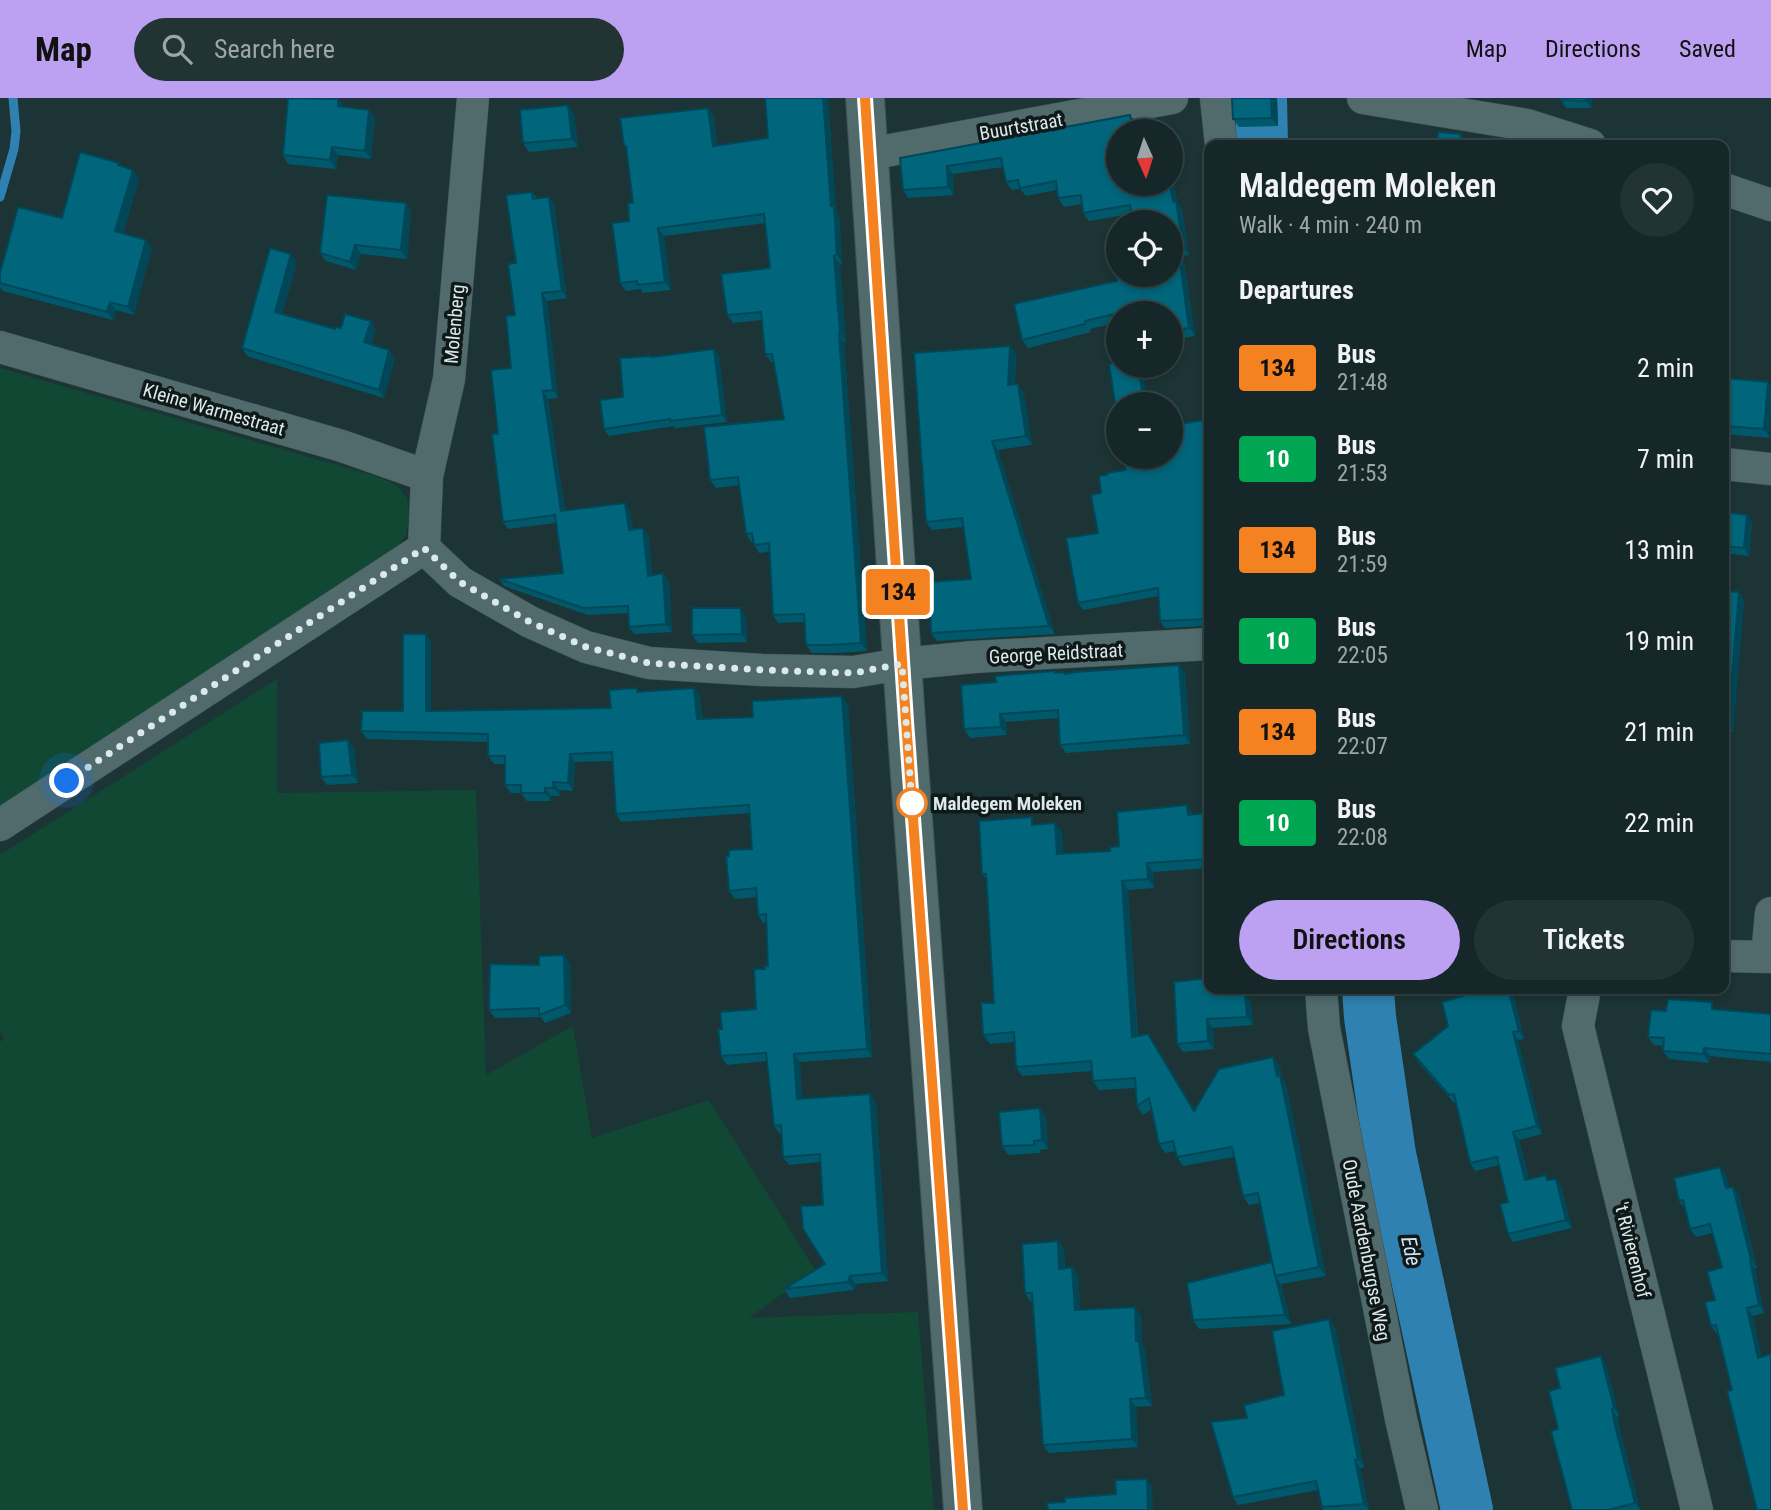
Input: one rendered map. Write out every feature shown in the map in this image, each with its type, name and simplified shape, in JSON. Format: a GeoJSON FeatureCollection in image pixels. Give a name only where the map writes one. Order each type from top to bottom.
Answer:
{"type":"FeatureCollection","features":[{"type":"Feature","properties":{"kind":"street","name":"Molenberg"},"geometry":{"type":"LineString","coordinates":[[424,548],[427,476],[449,379],[473,98]]}},
{"type":"Feature","properties":{"kind":"street"},"geometry":{"type":"LineString","coordinates":[[865,98],[902,664],[963,1510]]}},
{"type":"Feature","properties":{"kind":"street","name":"Buurtstraat"},"geometry":{"type":"LineString","coordinates":[[869,154],[1172,98]]}},
{"type":"Feature","properties":{"kind":"street"},"geometry":{"type":"LineString","coordinates":[[1216,98],[1220,140]]}},
{"type":"Feature","properties":{"kind":"street"},"geometry":{"type":"LineString","coordinates":[[1363,98],[1483,107],[1574,140]]}},
{"type":"Feature","properties":{"kind":"street"},"geometry":{"type":"LineString","coordinates":[[1729,191],[1771,205]]}},
{"type":"Feature","properties":{"kind":"street","name":"Kleine Warmestraat"},"geometry":{"type":"LineString","coordinates":[[0,347],[342,446],[427,476]]}},
{"type":"Feature","properties":{"kind":"street"},"geometry":{"type":"LineString","coordinates":[[1729,465],[1771,469]]}},
{"type":"Feature","properties":{"kind":"street"},"geometry":{"type":"LineString","coordinates":[[0,825],[424,548]]}},
{"type":"Feature","properties":{"kind":"street","name":"George Reidstraat"},"geometry":{"type":"LineString","coordinates":[[424,548],[460,582],[530,622],[586,647],[649,663],[853,673],[902,664],[974,657],[1204,645]]}},
{"type":"Feature","properties":{"kind":"street"},"geometry":{"type":"LineString","coordinates":[[1729,956],[1769,957],[1771,913]]}},
{"type":"Feature","properties":{"kind":"street","name":"Oude Aardenburgse Weg"},"geometry":{"type":"LineString","coordinates":[[1321,994],[1324,1028],[1401,1419],[1422,1510]]}},
{"type":"Feature","properties":{"kind":"street","name":"'t Rivierenhof"},"geometry":{"type":"LineString","coordinates":[[1584,994],[1578,1026],[1697,1510]]}},
{"type":"Feature","properties":{"kind":"green space"},"geometry":{"type":"Polygon","coordinates":[[[0,368],[382,478],[399,487],[407,498],[409,517],[406,535],[395,551],[0,807],[0,368]]]}},
{"type":"Feature","properties":{"kind":"green space"},"geometry":{"type":"Polygon","coordinates":[[[277,679],[277,793],[476,790],[486,1075],[573,1026],[592,1138],[709,1100],[815,1270],[749,1318],[918,1312],[934,1510],[0,1510],[0,1042],[4,1039],[0,1032],[0,855],[277,679]]]}},
{"type":"Feature","properties":{"kind":"building"},"geometry":{"type":"Polygon","coordinates":[[[288,98],[338,99],[338,106],[369,110],[365,151],[332,147],[330,160],[283,155],[288,98]]]}},
{"type":"Feature","properties":{"kind":"building"},"geometry":{"type":"Polygon","coordinates":[[[765,98],[823,98],[831,206],[834,206],[837,255],[834,256],[861,643],[806,645],[804,614],[773,615],[769,543],[754,545],[752,533],[746,534],[738,477],[710,480],[704,427],[784,419],[772,354],[765,354],[761,312],[727,315],[721,274],[770,268],[764,214],[658,228],[665,282],[638,285],[637,281],[620,283],[612,223],[629,221],[628,203],[633,203],[620,118],[708,108],[713,146],[768,138],[765,98]]]}},
{"type":"Feature","properties":{"kind":"building"},"geometry":{"type":"Polygon","coordinates":[[[1232,98],[1271,98],[1272,118],[1233,119],[1232,98]]]}},
{"type":"Feature","properties":{"kind":"building"},"geometry":{"type":"Polygon","coordinates":[[[1586,98],[1586,101],[1561,100],[1586,98]]]}},
{"type":"Feature","properties":{"kind":"building"},"geometry":{"type":"Polygon","coordinates":[[[568,105],[572,139],[523,143],[520,110],[568,105]]]}},
{"type":"Feature","properties":{"kind":"building"},"geometry":{"type":"Polygon","coordinates":[[[1130,115],[1131,119],[1109,119],[1130,115]]]}},
{"type":"Feature","properties":{"kind":"building"},"geometry":{"type":"Polygon","coordinates":[[[1106,119],[1106,196],[1172,196],[1177,210],[1131,210],[1130,205],[1083,213],[1081,195],[1058,198],[1056,181],[1020,188],[1018,180],[1006,182],[1001,158],[947,166],[948,187],[903,190],[900,158],[1106,119]]]}},
{"type":"Feature","properties":{"kind":"building"},"geometry":{"type":"Polygon","coordinates":[[[1438,132],[1461,134],[1460,140],[1437,140],[1438,132]]]}},
{"type":"Feature","properties":{"kind":"building"},"geometry":{"type":"Polygon","coordinates":[[[80,152],[119,163],[118,165],[133,170],[115,231],[146,240],[128,307],[110,302],[107,312],[0,283],[0,273],[18,207],[62,218],[80,152]]]}},
{"type":"Feature","properties":{"kind":"building"},"geometry":{"type":"Polygon","coordinates":[[[532,192],[533,199],[549,197],[562,291],[542,293],[553,390],[543,391],[561,511],[625,503],[629,530],[643,528],[648,576],[663,573],[666,624],[629,627],[628,606],[583,608],[499,579],[563,573],[555,515],[503,522],[492,434],[498,434],[491,370],[511,368],[506,316],[515,315],[508,264],[516,263],[506,195],[532,192]]]}},
{"type":"Feature","properties":{"kind":"building"},"geometry":{"type":"Polygon","coordinates":[[[327,195],[406,203],[401,250],[355,245],[350,262],[320,253],[327,195]]]}},
{"type":"Feature","properties":{"kind":"building"},"geometry":{"type":"Polygon","coordinates":[[[270,248],[291,254],[275,312],[335,329],[341,328],[345,314],[371,321],[364,342],[389,350],[379,390],[242,348],[270,248]]]}},
{"type":"Feature","properties":{"kind":"building"},"geometry":{"type":"Polygon","coordinates":[[[1106,283],[1106,287],[1183,287],[1183,284],[1189,328],[1183,329],[1183,301],[1106,301],[1106,316],[1022,340],[1014,304],[1106,283]]]}},
{"type":"Feature","properties":{"kind":"building"},"geometry":{"type":"Polygon","coordinates":[[[1010,346],[1008,385],[1018,384],[1026,436],[992,441],[1049,626],[931,633],[929,582],[971,579],[962,518],[926,522],[914,353],[1010,346]]]}},
{"type":"Feature","properties":{"kind":"building"},"geometry":{"type":"Polygon","coordinates":[[[714,349],[722,415],[670,419],[604,429],[600,400],[623,397],[620,358],[714,349]]]}},
{"type":"Feature","properties":{"kind":"building"},"geometry":{"type":"Polygon","coordinates":[[[1111,378],[1140,378],[1142,392],[1113,392],[1111,378]]]}},
{"type":"Feature","properties":{"kind":"building"},"geometry":{"type":"Polygon","coordinates":[[[1729,378],[1768,382],[1764,429],[1729,426],[1729,378]]]}},
{"type":"Feature","properties":{"kind":"building"},"geometry":{"type":"Polygon","coordinates":[[[1204,420],[1204,619],[1160,621],[1158,588],[1078,603],[1066,538],[1098,533],[1091,495],[1101,493],[1099,476],[1126,470],[1183,469],[1183,424],[1204,420]]]}},
{"type":"Feature","properties":{"kind":"building"},"geometry":{"type":"Polygon","coordinates":[[[1729,513],[1747,515],[1744,548],[1729,546],[1729,513]]]}},
{"type":"Feature","properties":{"kind":"building"},"geometry":{"type":"Polygon","coordinates":[[[1729,591],[1739,592],[1729,712],[1729,591]]]}},
{"type":"Feature","properties":{"kind":"building"},"geometry":{"type":"Polygon","coordinates":[[[692,608],[741,608],[742,634],[692,635],[692,608]]]}},
{"type":"Feature","properties":{"kind":"building"},"geometry":{"type":"Polygon","coordinates":[[[403,634],[426,634],[426,711],[611,708],[609,690],[637,688],[637,692],[694,688],[697,719],[753,717],[752,701],[842,696],[867,1049],[794,1054],[797,1099],[870,1094],[882,1273],[850,1276],[848,1282],[784,1289],[825,1264],[803,1229],[801,1206],[823,1205],[820,1154],[783,1157],[781,1125],[774,1126],[766,1053],[721,1056],[718,1029],[722,1029],[720,1012],[756,1009],[754,969],[765,969],[764,966],[768,966],[766,914],[758,915],[756,888],[729,891],[726,856],[729,856],[729,850],[752,849],[749,805],[616,814],[612,752],[570,754],[568,783],[553,782],[554,788],[545,788],[545,793],[521,793],[521,785],[505,785],[505,756],[488,756],[488,734],[361,731],[362,711],[403,711],[403,634]]]}},
{"type":"Feature","properties":{"kind":"building"},"geometry":{"type":"Polygon","coordinates":[[[1179,665],[1184,735],[1060,745],[1058,710],[1000,714],[1001,727],[964,729],[961,685],[996,682],[995,676],[1055,671],[1065,674],[1179,665]]]}},
{"type":"Feature","properties":{"kind":"building"},"geometry":{"type":"Polygon","coordinates":[[[348,740],[352,775],[321,777],[319,743],[348,740]]]}},
{"type":"Feature","properties":{"kind":"building"},"geometry":{"type":"Polygon","coordinates":[[[1187,805],[1188,815],[1204,813],[1204,859],[1147,863],[1148,879],[1122,881],[1132,1037],[1148,1034],[1194,1111],[1219,1069],[1273,1057],[1277,1076],[1280,1075],[1319,1267],[1275,1276],[1258,1193],[1243,1196],[1232,1147],[1177,1157],[1173,1141],[1159,1144],[1149,1098],[1137,1106],[1135,1078],[1093,1081],[1091,1061],[1016,1067],[1014,1032],[983,1035],[981,1003],[994,1003],[986,874],[982,874],[979,821],[1032,817],[1032,825],[1055,823],[1057,854],[1110,851],[1110,847],[1119,846],[1117,812],[1187,805]]]}},
{"type":"Feature","properties":{"kind":"building"},"geometry":{"type":"Polygon","coordinates":[[[564,955],[565,1005],[539,1015],[539,1008],[489,1010],[490,964],[539,965],[539,956],[564,955]]]}},
{"type":"Feature","properties":{"kind":"building"},"geometry":{"type":"Polygon","coordinates":[[[1204,979],[1204,994],[1245,995],[1247,1017],[1207,1019],[1208,1041],[1177,1044],[1174,982],[1204,979]]]}},
{"type":"Feature","properties":{"kind":"building"},"geometry":{"type":"Polygon","coordinates":[[[1509,994],[1519,1031],[1513,1032],[1537,1126],[1513,1132],[1525,1180],[1546,1175],[1547,1180],[1556,1179],[1566,1220],[1508,1234],[1500,1204],[1508,1202],[1497,1157],[1470,1163],[1454,1094],[1449,1095],[1413,1054],[1448,1026],[1442,1002],[1466,995],[1509,994]]]}},
{"type":"Feature","properties":{"kind":"building"},"geometry":{"type":"Polygon","coordinates":[[[1668,999],[1712,1002],[1712,1009],[1771,1014],[1771,1054],[1704,1048],[1703,1054],[1663,1051],[1664,1038],[1648,1037],[1651,1010],[1666,1011],[1668,999]]]}},
{"type":"Feature","properties":{"kind":"building"},"geometry":{"type":"Polygon","coordinates":[[[1040,1108],[1042,1140],[1034,1141],[1034,1145],[1002,1146],[999,1112],[1040,1108]]]}},
{"type":"Feature","properties":{"kind":"building"},"geometry":{"type":"Polygon","coordinates":[[[1720,1167],[1726,1188],[1733,1187],[1751,1260],[1759,1305],[1747,1308],[1758,1358],[1771,1354],[1771,1510],[1757,1510],[1727,1391],[1732,1390],[1716,1325],[1711,1326],[1705,1302],[1715,1300],[1707,1272],[1722,1267],[1710,1224],[1690,1229],[1683,1200],[1679,1201],[1674,1178],[1720,1167]]]}},
{"type":"Feature","properties":{"kind":"building"},"geometry":{"type":"Polygon","coordinates":[[[1058,1241],[1059,1269],[1072,1267],[1075,1310],[1135,1307],[1136,1341],[1139,1341],[1146,1398],[1130,1399],[1132,1439],[1043,1445],[1032,1293],[1025,1293],[1022,1244],[1058,1241]]]}},
{"type":"Feature","properties":{"kind":"building"},"geometry":{"type":"Polygon","coordinates":[[[1272,1262],[1285,1315],[1193,1320],[1187,1283],[1272,1262]]]}},
{"type":"Feature","properties":{"kind":"building"},"geometry":{"type":"Polygon","coordinates":[[[1329,1319],[1358,1459],[1355,1460],[1364,1504],[1322,1507],[1316,1481],[1233,1497],[1211,1422],[1247,1418],[1244,1405],[1284,1395],[1272,1331],[1329,1319]]]}},
{"type":"Feature","properties":{"kind":"building"},"geometry":{"type":"Polygon","coordinates":[[[1601,1356],[1614,1408],[1615,1426],[1635,1503],[1608,1510],[1572,1510],[1551,1431],[1558,1429],[1549,1391],[1560,1388],[1555,1368],[1601,1356]]]}},
{"type":"Feature","properties":{"kind":"building"},"geometry":{"type":"Polygon","coordinates":[[[1147,1479],[1148,1510],[1048,1510],[1047,1503],[1065,1502],[1065,1498],[1116,1494],[1115,1480],[1147,1479]]]}},
{"type":"Feature","properties":{"kind":"waterway"},"geometry":{"type":"LineString","coordinates":[[0,197],[14,149],[16,131],[13,98]]}},
{"type":"Feature","properties":{"kind":"waterway","name":"Ede"},"geometry":{"type":"LineString","coordinates":[[1261,98],[1262,140]]}},
{"type":"Feature","properties":{"kind":"waterway","name":"Ede"},"geometry":{"type":"LineString","coordinates":[[1368,994],[1390,1154],[1467,1510]]}},
{"type":"Feature","properties":{"kind":"bus line","name":"134"},"geometry":{"type":"LineString","coordinates":[[865,98],[906,721],[963,1510]]}},
{"type":"Feature","properties":{"kind":"place","name":"Maldegem Moleken"},"geometry":{"type":"Point","coordinates":[912,803]}},
{"type":"Feature","properties":{"kind":"route"},"geometry":{"type":"LineString","coordinates":[[67,781],[424,548],[460,582],[530,622],[586,647],[649,663],[853,673],[902,664],[912,803]]}}]}
